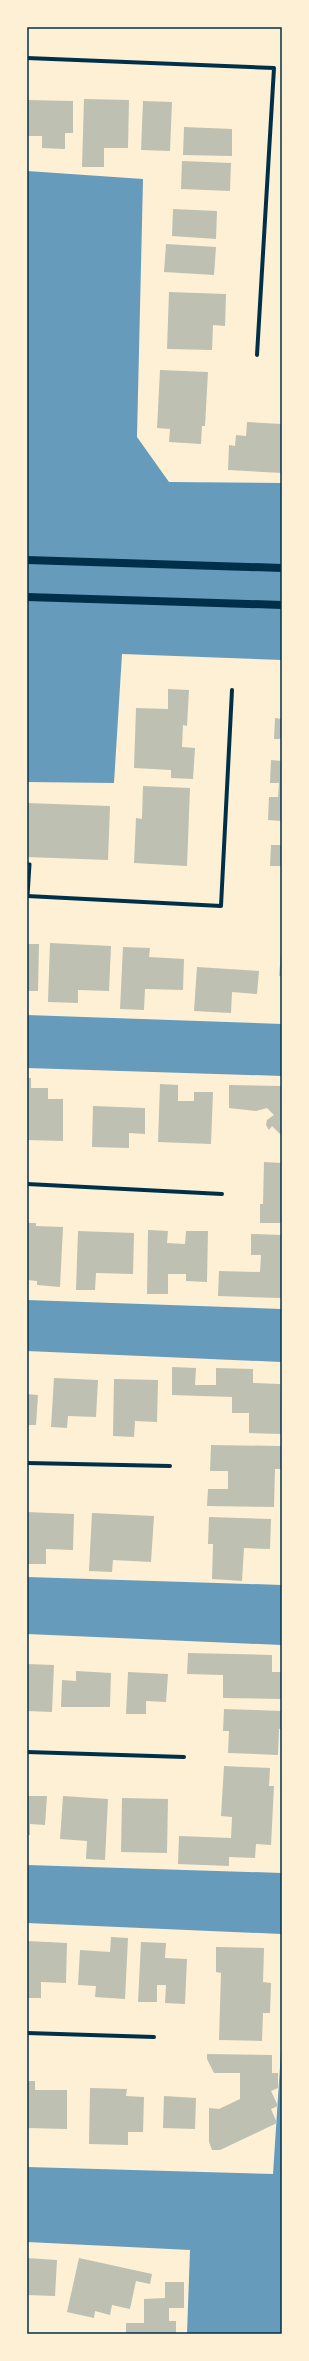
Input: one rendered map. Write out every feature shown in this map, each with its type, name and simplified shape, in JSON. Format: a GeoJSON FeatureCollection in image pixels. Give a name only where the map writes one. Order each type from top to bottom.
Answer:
{"type":"FeatureCollection","features":[{"type":"Feature","properties":{"kind":"main road"},"geometry":{"type":"LineString","coordinates":[[27,560],[282,568]]}},
{"type":"Feature","properties":{"kind":"main road"},"geometry":{"type":"LineString","coordinates":[[27,597],[282,605]]}},
{"type":"Feature","properties":{"kind":"street"},"geometry":{"type":"LineString","coordinates":[[27,58],[274,68],[257,355]]}},
{"type":"Feature","properties":{"kind":"street"},"geometry":{"type":"LineString","coordinates":[[27,896],[221,906],[232,690]]}},
{"type":"Feature","properties":{"kind":"street"},"geometry":{"type":"LineString","coordinates":[[27,1184],[222,1194]]}},
{"type":"Feature","properties":{"kind":"street"},"geometry":{"type":"LineString","coordinates":[[27,1463],[170,1466]]}},
{"type":"Feature","properties":{"kind":"street"},"geometry":{"type":"LineString","coordinates":[[27,1752],[184,1758]]}},
{"type":"Feature","properties":{"kind":"street"},"geometry":{"type":"LineString","coordinates":[[27,2033],[154,2037]]}},
{"type":"Feature","properties":{"kind":"lane"},"geometry":{"type":"LineString","coordinates":[[27,864],[30,864],[27,896]]}},
{"type":"Feature","properties":{"kind":"water"},"geometry":{"type":"Polygon","coordinates":[[[27,171],[143,179],[137,437],[169,482],[282,483],[282,660],[122,654],[114,783],[27,782],[27,171]]]}},
{"type":"Feature","properties":{"kind":"water"},"geometry":{"type":"Polygon","coordinates":[[[27,1015],[282,1024],[282,1076],[27,1068],[27,1015]]]}},
{"type":"Feature","properties":{"kind":"water"},"geometry":{"type":"Polygon","coordinates":[[[27,1300],[282,1309],[282,1362],[27,1351],[27,1300]]]}},
{"type":"Feature","properties":{"kind":"water"},"geometry":{"type":"Polygon","coordinates":[[[27,1577],[282,1585],[282,1645],[27,1634],[27,1577]]]}},
{"type":"Feature","properties":{"kind":"water"},"geometry":{"type":"Polygon","coordinates":[[[27,1865],[282,1873],[282,1934],[27,1923],[27,1865]]]}},
{"type":"Feature","properties":{"kind":"water"},"geometry":{"type":"Polygon","coordinates":[[[282,2036],[282,2334],[187,2334],[190,2250],[27,2242],[27,2167],[273,2174],[282,2036]]]}},
{"type":"Feature","properties":{"kind":"building"},"geometry":{"type":"Polygon","coordinates":[[[84,99],[129,100],[128,148],[104,148],[104,167],[82,167],[84,99]]]}},
{"type":"Feature","properties":{"kind":"building"},"geometry":{"type":"Polygon","coordinates":[[[27,100],[73,101],[73,133],[65,133],[65,149],[42,148],[42,136],[27,136],[27,100]]]}},
{"type":"Feature","properties":{"kind":"building"},"geometry":{"type":"Polygon","coordinates":[[[143,101],[172,102],[170,151],[141,150],[143,101]]]}},
{"type":"Feature","properties":{"kind":"building"},"geometry":{"type":"Polygon","coordinates":[[[184,127],[232,129],[232,156],[183,155],[184,127]]]}},
{"type":"Feature","properties":{"kind":"building"},"geometry":{"type":"Polygon","coordinates":[[[182,161],[231,163],[230,191],[181,189],[182,161]]]}},
{"type":"Feature","properties":{"kind":"building"},"geometry":{"type":"Polygon","coordinates":[[[173,209],[217,211],[216,239],[172,236],[173,209]]]}},
{"type":"Feature","properties":{"kind":"building"},"geometry":{"type":"Polygon","coordinates":[[[166,244],[216,247],[214,275],[164,272],[166,244]]]}},
{"type":"Feature","properties":{"kind":"building"},"geometry":{"type":"Polygon","coordinates":[[[169,292],[226,294],[225,326],[213,325],[212,350],[167,349],[169,292]]]}},
{"type":"Feature","properties":{"kind":"building"},"geometry":{"type":"Polygon","coordinates":[[[160,370],[208,372],[205,426],[202,426],[201,444],[169,442],[170,429],[157,428],[160,370]]]}},
{"type":"Feature","properties":{"kind":"building"},"geometry":{"type":"Polygon","coordinates":[[[247,422],[282,424],[282,473],[228,470],[229,445],[235,446],[236,435],[246,436],[247,422]]]}},
{"type":"Feature","properties":{"kind":"building"},"geometry":{"type":"Polygon","coordinates":[[[168,689],[189,690],[187,726],[183,725],[182,747],[195,748],[193,779],[171,778],[171,770],[134,768],[136,708],[168,709],[168,689]]]}},
{"type":"Feature","properties":{"kind":"building"},"geometry":{"type":"Polygon","coordinates":[[[275,718],[282,719],[282,739],[274,739],[275,718]]]}},
{"type":"Feature","properties":{"kind":"building"},"geometry":{"type":"Polygon","coordinates":[[[271,760],[282,761],[282,821],[268,820],[269,797],[278,797],[279,783],[270,783],[271,760]]]}},
{"type":"Feature","properties":{"kind":"building"},"geometry":{"type":"Polygon","coordinates":[[[143,786],[190,788],[187,866],[134,863],[136,818],[142,819],[143,786]]]}},
{"type":"Feature","properties":{"kind":"building"},"geometry":{"type":"Polygon","coordinates":[[[27,803],[110,806],[108,860],[27,857],[27,803]]]}},
{"type":"Feature","properties":{"kind":"building"},"geometry":{"type":"Polygon","coordinates":[[[271,845],[282,845],[282,866],[270,866],[271,845]]]}},
{"type":"Feature","properties":{"kind":"building"},"geometry":{"type":"Polygon","coordinates":[[[50,943],[111,946],[109,991],[78,990],[78,1003],[48,1002],[50,943]]]}},
{"type":"Feature","properties":{"kind":"building"},"geometry":{"type":"Polygon","coordinates":[[[27,944],[39,944],[38,991],[27,991],[27,944]]]}},
{"type":"Feature","properties":{"kind":"building"},"geometry":{"type":"Polygon","coordinates":[[[123,947],[150,948],[149,957],[184,959],[183,990],[145,989],[144,1010],[120,1009],[123,947]]]}},
{"type":"Feature","properties":{"kind":"building"},"geometry":{"type":"Polygon","coordinates":[[[281,952],[282,976],[279,976],[281,952]]]}},
{"type":"Feature","properties":{"kind":"building"},"geometry":{"type":"Polygon","coordinates":[[[197,967],[259,971],[257,994],[232,992],[231,1013],[194,1011],[197,967]]]}},
{"type":"Feature","properties":{"kind":"building"},"geometry":{"type":"Polygon","coordinates":[[[27,1078],[31,1078],[31,1088],[48,1088],[48,1099],[63,1099],[63,1141],[27,1140],[27,1078]]]}},
{"type":"Feature","properties":{"kind":"building"},"geometry":{"type":"Polygon","coordinates":[[[160,1084],[178,1085],[178,1101],[194,1101],[194,1092],[213,1092],[211,1144],[158,1142],[160,1084]]]}},
{"type":"Feature","properties":{"kind":"building"},"geometry":{"type":"Polygon","coordinates":[[[229,1085],[282,1086],[282,1136],[272,1126],[269,1130],[266,1125],[267,1120],[274,1115],[267,1108],[256,1111],[229,1108],[229,1085]]]}},
{"type":"Feature","properties":{"kind":"building"},"geometry":{"type":"Polygon","coordinates":[[[93,1106],[145,1108],[145,1134],[129,1133],[129,1148],[92,1147],[93,1106]]]}},
{"type":"Feature","properties":{"kind":"building"},"geometry":{"type":"Polygon","coordinates":[[[264,1162],[282,1163],[282,1223],[260,1223],[260,1204],[263,1204],[264,1162]]]}},
{"type":"Feature","properties":{"kind":"building"},"geometry":{"type":"Polygon","coordinates":[[[27,1223],[36,1223],[36,1226],[63,1227],[60,1287],[37,1285],[37,1281],[27,1280],[27,1223]]]}},
{"type":"Feature","properties":{"kind":"building"},"geometry":{"type":"Polygon","coordinates":[[[148,1230],[168,1231],[167,1243],[185,1244],[186,1231],[208,1231],[207,1282],[186,1281],[186,1274],[168,1274],[168,1294],[147,1294],[148,1230]]]}},
{"type":"Feature","properties":{"kind":"building"},"geometry":{"type":"Polygon","coordinates":[[[78,1231],[134,1233],[133,1274],[96,1273],[95,1290],[76,1290],[78,1231]]]}},
{"type":"Feature","properties":{"kind":"building"},"geometry":{"type":"Polygon","coordinates":[[[251,1234],[282,1235],[282,1298],[218,1296],[219,1271],[260,1272],[261,1255],[251,1255],[251,1234]]]}},
{"type":"Feature","properties":{"kind":"building"},"geometry":{"type":"Polygon","coordinates":[[[172,1367],[196,1368],[195,1385],[216,1385],[216,1368],[253,1369],[253,1383],[280,1384],[282,1434],[249,1433],[249,1413],[232,1413],[232,1397],[172,1395],[172,1367]]]}},
{"type":"Feature","properties":{"kind":"building"},"geometry":{"type":"Polygon","coordinates":[[[54,1378],[98,1380],[96,1417],[68,1416],[67,1428],[51,1427],[54,1378]]]}},
{"type":"Feature","properties":{"kind":"building"},"geometry":{"type":"Polygon","coordinates":[[[114,1379],[158,1380],[157,1422],[135,1421],[134,1437],[113,1436],[114,1379]]]}},
{"type":"Feature","properties":{"kind":"building"},"geometry":{"type":"Polygon","coordinates":[[[27,1394],[38,1395],[36,1425],[27,1425],[27,1394]]]}},
{"type":"Feature","properties":{"kind":"building"},"geometry":{"type":"Polygon","coordinates":[[[211,1445],[282,1446],[282,1469],[275,1469],[274,1507],[207,1506],[208,1489],[228,1489],[228,1471],[210,1471],[211,1445]]]}},
{"type":"Feature","properties":{"kind":"building"},"geometry":{"type":"Polygon","coordinates":[[[27,1512],[74,1514],[73,1550],[46,1549],[46,1564],[27,1564],[27,1512]]]}},
{"type":"Feature","properties":{"kind":"building"},"geometry":{"type":"Polygon","coordinates":[[[92,1513],[154,1516],[151,1562],[113,1560],[112,1572],[89,1571],[92,1513]]]}},
{"type":"Feature","properties":{"kind":"building"},"geometry":{"type":"Polygon","coordinates":[[[209,1517],[271,1519],[270,1549],[244,1548],[242,1581],[212,1579],[213,1544],[208,1544],[209,1517]]]}},
{"type":"Feature","properties":{"kind":"building"},"geometry":{"type":"Polygon","coordinates":[[[188,1653],[272,1655],[272,1672],[282,1672],[282,1699],[223,1698],[223,1675],[187,1674],[188,1653]]]}},
{"type":"Feature","properties":{"kind":"building"},"geometry":{"type":"Polygon","coordinates":[[[27,1664],[54,1665],[52,1712],[27,1711],[27,1664]]]}},
{"type":"Feature","properties":{"kind":"building"},"geometry":{"type":"Polygon","coordinates":[[[76,1671],[111,1673],[110,1707],[61,1707],[62,1680],[76,1681],[76,1671]]]}},
{"type":"Feature","properties":{"kind":"building"},"geometry":{"type":"Polygon","coordinates":[[[128,1672],[168,1674],[166,1702],[146,1701],[146,1714],[126,1714],[128,1672]]]}},
{"type":"Feature","properties":{"kind":"building"},"geometry":{"type":"Polygon","coordinates":[[[224,1709],[282,1711],[282,1729],[279,1729],[278,1755],[228,1753],[229,1731],[223,1731],[224,1709]]]}},
{"type":"Feature","properties":{"kind":"building"},"geometry":{"type":"Polygon","coordinates":[[[224,1766],[270,1768],[269,1786],[274,1786],[271,1845],[256,1844],[255,1858],[229,1857],[229,1866],[178,1864],[179,1836],[231,1838],[232,1817],[221,1816],[224,1766]]]}},
{"type":"Feature","properties":{"kind":"building"},"geometry":{"type":"Polygon","coordinates":[[[27,1796],[47,1796],[45,1825],[30,1824],[30,1835],[27,1835],[27,1796]]]}},
{"type":"Feature","properties":{"kind":"building"},"geometry":{"type":"Polygon","coordinates":[[[63,1796],[108,1799],[105,1860],[86,1859],[87,1841],[60,1839],[63,1796]]]}},
{"type":"Feature","properties":{"kind":"building"},"geometry":{"type":"Polygon","coordinates":[[[122,1798],[168,1799],[167,1853],[121,1852],[122,1798]]]}},
{"type":"Feature","properties":{"kind":"building"},"geometry":{"type":"Polygon","coordinates":[[[111,1937],[128,1938],[125,1999],[95,1997],[96,1986],[78,1985],[80,1950],[110,1952],[111,1937]]]}},
{"type":"Feature","properties":{"kind":"building"},"geometry":{"type":"Polygon","coordinates":[[[27,1941],[67,1943],[66,1983],[41,1982],[41,1998],[27,1998],[27,1941]]]}},
{"type":"Feature","properties":{"kind":"building"},"geometry":{"type":"Polygon","coordinates":[[[141,1942],[166,1943],[165,1958],[187,1959],[185,2004],[165,2003],[166,1985],[157,1985],[157,2002],[138,2002],[141,1942]]]}},
{"type":"Feature","properties":{"kind":"building"},"geometry":{"type":"Polygon","coordinates":[[[216,1947],[264,1948],[263,1982],[271,1983],[270,2013],[263,2013],[262,2041],[219,2040],[221,1973],[216,1972],[216,1947]]]}},
{"type":"Feature","properties":{"kind":"building"},"geometry":{"type":"Polygon","coordinates":[[[207,2054],[272,2055],[272,2073],[278,2073],[278,2088],[271,2091],[278,2106],[271,2109],[277,2123],[220,2150],[212,2150],[209,2142],[209,2108],[219,2109],[240,2099],[240,2073],[214,2073],[207,2059],[207,2054]]]}},
{"type":"Feature","properties":{"kind":"building"},"geometry":{"type":"Polygon","coordinates":[[[27,2081],[35,2081],[35,2090],[67,2090],[67,2129],[27,2128],[27,2081]]]}},
{"type":"Feature","properties":{"kind":"building"},"geometry":{"type":"Polygon","coordinates":[[[90,2088],[127,2089],[126,2096],[144,2097],[143,2132],[128,2132],[128,2145],[89,2144],[90,2088]]]}},
{"type":"Feature","properties":{"kind":"building"},"geometry":{"type":"Polygon","coordinates":[[[164,2096],[196,2098],[195,2129],[163,2128],[164,2096]]]}},
{"type":"Feature","properties":{"kind":"building"},"geometry":{"type":"Polygon","coordinates":[[[27,2258],[57,2260],[55,2296],[27,2295],[27,2258]]]}},
{"type":"Feature","properties":{"kind":"building"},"geometry":{"type":"Polygon","coordinates":[[[79,2258],[152,2274],[150,2284],[136,2281],[130,2309],[112,2305],[110,2315],[95,2311],[94,2318],[67,2312],[79,2258]]]}},
{"type":"Feature","properties":{"kind":"building"},"geometry":{"type":"Polygon","coordinates":[[[165,2282],[184,2282],[184,2308],[169,2308],[169,2321],[176,2321],[176,2334],[126,2334],[126,2323],[144,2323],[144,2299],[165,2298],[165,2282]]]}}]}
